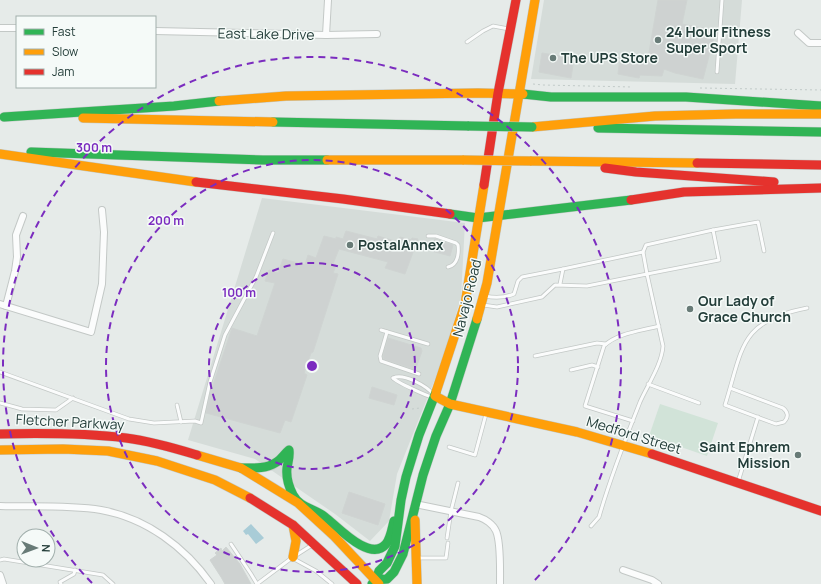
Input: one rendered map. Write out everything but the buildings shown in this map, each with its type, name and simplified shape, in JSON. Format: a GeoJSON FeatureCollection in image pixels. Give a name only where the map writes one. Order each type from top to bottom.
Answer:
{"type":"FeatureCollection","features":[{"type":"Feature","properties":{"kind":"main road","name":"Navajo Road"},"geometry":{"type":"LineString","coordinates":[[516,0],[498,93],[465,304],[435,396],[419,435],[406,477],[401,500],[395,546],[387,563],[379,571],[376,583],[387,580],[394,572],[403,554],[423,475],[436,436],[450,404],[483,300],[500,216],[535,0]]}},
{"type":"Feature","properties":{"kind":"main road"},"geometry":{"type":"LineString","coordinates":[[2,117],[174,106],[236,99],[286,96],[498,93],[551,97],[686,97],[821,106]]}},
{"type":"Feature","properties":{"kind":"main road"},"geometry":{"type":"LineString","coordinates":[[532,127],[655,116],[821,114]]}},
{"type":"Feature","properties":{"kind":"main road"},"geometry":{"type":"LineString","coordinates":[[2,117],[821,132]]}},
{"type":"Feature","properties":{"kind":"main road"},"geometry":{"type":"LineString","coordinates":[[0,153],[204,183],[342,199],[478,218],[604,204],[684,192],[821,188]]}},
{"type":"Feature","properties":{"kind":"main road"},"geometry":{"type":"LineString","coordinates":[[0,153],[263,160],[530,160],[821,165]]}},
{"type":"Feature","properties":{"kind":"main road"},"geometry":{"type":"LineString","coordinates":[[554,161],[636,172],[821,184]]}},
{"type":"Feature","properties":{"kind":"main road","name":"Medford Street"},"geometry":{"type":"LineString","coordinates":[[435,396],[450,404],[577,432],[624,445],[821,511]]}},
{"type":"Feature","properties":{"kind":"main road","name":"Fletcher Parkway"},"geometry":{"type":"LineString","coordinates":[[0,434],[68,433],[127,438],[170,447],[241,468],[298,503],[334,536],[376,583]]}},
{"type":"Feature","properties":{"kind":"main road","name":"Fletcher Parkway"},"geometry":{"type":"LineString","coordinates":[[0,450],[63,449],[108,451],[157,462],[216,480],[248,497],[294,525],[357,584]]}},
{"type":"Feature","properties":{"kind":"main road"},"geometry":{"type":"LineString","coordinates":[[241,468],[271,465],[279,460],[285,452],[289,450],[290,458],[286,473],[298,503],[323,516],[351,540],[375,550],[384,546],[387,542],[401,500]]}},
{"type":"Feature","properties":{"kind":"main road"},"geometry":{"type":"LineString","coordinates":[[415,504],[417,584]]}},
{"type":"Feature","properties":{"kind":"main road"},"geometry":{"type":"LineString","coordinates":[[293,557],[296,541],[294,525]]}},
{"type":"Feature","properties":{"kind":"street"},"geometry":{"type":"LineString","coordinates":[[326,35],[328,0]]}},
{"type":"Feature","properties":{"kind":"street"},"geometry":{"type":"LineString","coordinates":[[0,28],[16,28]]}},
{"type":"Feature","properties":{"kind":"street","name":"East Lake Drive"},"geometry":{"type":"LineString","coordinates":[[156,31],[326,35],[377,34]]}},
{"type":"Feature","properties":{"kind":"street"},"geometry":{"type":"LineString","coordinates":[[798,33],[809,42],[821,43]]}},
{"type":"Feature","properties":{"kind":"street"},"geometry":{"type":"LineString","coordinates":[[23,216],[16,235],[17,257],[15,271],[3,305],[92,332],[102,284],[104,232],[102,210]]}},
{"type":"Feature","properties":{"kind":"street"},"geometry":{"type":"LineString","coordinates":[[415,504],[485,519],[496,530],[498,539],[500,584]]}},
{"type":"Feature","properties":{"kind":"street"},"geometry":{"type":"LineString","coordinates":[[0,506],[91,509],[124,516],[152,529],[176,546],[194,563],[211,584]]}},
{"type":"Feature","properties":{"kind":"street"},"geometry":{"type":"LineString","coordinates":[[623,570],[652,580],[658,584]]}},
{"type":"Feature","properties":{"kind":"street"},"geometry":{"type":"LineString","coordinates":[[0,575],[3,584]]}},
{"type":"Feature","properties":{"kind":"lane"},"geometry":{"type":"LineString","coordinates":[[717,72],[722,0]]}},
{"type":"Feature","properties":{"kind":"lane"},"geometry":{"type":"LineString","coordinates":[[467,42],[493,26],[511,29]]}},
{"type":"Feature","properties":{"kind":"lane"},"geometry":{"type":"LineString","coordinates":[[591,526],[599,517],[633,421],[663,349],[643,252],[646,245],[713,230],[758,222],[764,251]]}},
{"type":"Feature","properties":{"kind":"lane"},"geometry":{"type":"LineString","coordinates":[[483,300],[497,307],[542,297],[552,286],[560,284],[587,286],[719,260],[713,230]]}},
{"type":"Feature","properties":{"kind":"lane"},"geometry":{"type":"LineString","coordinates":[[0,372],[129,419],[154,423],[195,421],[201,423],[210,382],[225,335],[256,277],[273,233]]}},
{"type":"Feature","properties":{"kind":"lane"},"geometry":{"type":"LineString","coordinates":[[428,236],[436,236],[458,245],[456,262],[453,266],[448,267]]}},
{"type":"Feature","properties":{"kind":"lane"},"geometry":{"type":"LineString","coordinates":[[483,300],[514,294],[518,280],[522,276],[643,252]]}},
{"type":"Feature","properties":{"kind":"lane"},"geometry":{"type":"LineString","coordinates":[[560,284],[563,269]]}},
{"type":"Feature","properties":{"kind":"lane"},"geometry":{"type":"LineString","coordinates":[[730,388],[783,408],[786,411],[787,416],[784,422],[780,424],[725,405],[730,388],[742,350],[754,330],[763,323],[777,316],[807,308]]}},
{"type":"Feature","properties":{"kind":"lane"},"geometry":{"type":"LineString","coordinates":[[633,421],[585,406],[604,346],[619,337],[658,326]]}},
{"type":"Feature","properties":{"kind":"lane"},"geometry":{"type":"LineString","coordinates":[[381,330],[428,344]]}},
{"type":"Feature","properties":{"kind":"lane"},"geometry":{"type":"LineString","coordinates":[[387,332],[380,356],[381,361],[419,374]]}},
{"type":"Feature","properties":{"kind":"lane"},"geometry":{"type":"LineString","coordinates":[[535,356],[597,343],[606,344]]}},
{"type":"Feature","properties":{"kind":"lane"},"geometry":{"type":"LineString","coordinates":[[571,370],[592,366],[598,367]]}},
{"type":"Feature","properties":{"kind":"lane"},"geometry":{"type":"LineString","coordinates":[[399,376],[416,382],[429,390],[435,396],[426,396],[393,378],[399,376]]}},
{"type":"Feature","properties":{"kind":"lane"},"geometry":{"type":"LineString","coordinates":[[648,384],[699,403]]}},
{"type":"Feature","properties":{"kind":"lane"},"geometry":{"type":"LineString","coordinates":[[0,403],[22,409],[56,410],[73,398]]}},
{"type":"Feature","properties":{"kind":"lane"},"geometry":{"type":"LineString","coordinates":[[177,405],[181,422]]}},
{"type":"Feature","properties":{"kind":"lane"},"geometry":{"type":"LineString","coordinates":[[449,447],[475,455],[486,412]]}},
{"type":"Feature","properties":{"kind":"lane"},"geometry":{"type":"LineString","coordinates":[[737,483],[758,417]]}},
{"type":"Feature","properties":{"kind":"lane"},"geometry":{"type":"LineString","coordinates":[[447,538],[451,511],[458,483]]}},
{"type":"Feature","properties":{"kind":"lane"},"geometry":{"type":"LineString","coordinates":[[416,558],[446,558],[448,543]]}},
{"type":"Feature","properties":{"kind":"lane"},"geometry":{"type":"LineString","coordinates":[[231,544],[257,584],[293,557],[314,544]]}},
{"type":"Feature","properties":{"kind":"lane"},"geometry":{"type":"LineString","coordinates":[[293,557],[294,560],[316,571],[332,584]]}},
{"type":"Feature","properties":{"kind":"lane"},"geometry":{"type":"LineString","coordinates":[[0,560],[75,570],[104,576],[113,584]]}},
{"type":"Feature","properties":{"kind":"lane"},"geometry":{"type":"LineString","coordinates":[[61,584],[60,582],[74,574],[75,570]]}},
{"type":"Feature","properties":{"kind":"path"},"geometry":{"type":"LineString","coordinates":[[412,410],[421,408]]}},
{"type":"Feature","properties":{"kind":"shaded area"},"geometry":{"type":"Polygon","coordinates":[[[544,0],[742,0],[735,84],[531,79],[544,0]]]}},
{"type":"Feature","properties":{"kind":"shaded area"},"geometry":{"type":"Polygon","coordinates":[[[262,198],[465,223],[461,297],[443,359],[397,474],[389,521],[370,541],[335,514],[255,459],[188,440],[262,198]]]}},
{"type":"Feature","properties":{"kind":"green space"},"geometry":{"type":"Polygon","coordinates":[[[660,404],[718,423],[707,456],[649,436],[660,404]]]}},
{"type":"Feature","properties":{"kind":"water"},"geometry":{"type":"Polygon","coordinates":[[[251,524],[264,538],[256,544],[248,534],[246,535],[243,531],[251,524]]]}},
{"type":"Feature","properties":{"kind":"traffic: fast"},"geometry":{"type":"LineString","coordinates":[[523,94],[551,97],[686,97],[821,106]]}},
{"type":"Feature","properties":{"kind":"traffic: fast"},"geometry":{"type":"LineString","coordinates":[[4,117],[174,106],[219,101]]}},
{"type":"Feature","properties":{"kind":"traffic: fast"},"geometry":{"type":"LineString","coordinates":[[273,122],[469,126]]}},
{"type":"Feature","properties":{"kind":"traffic: fast"},"geometry":{"type":"LineString","coordinates":[[469,126],[532,127]]}},
{"type":"Feature","properties":{"kind":"traffic: fast"},"geometry":{"type":"LineString","coordinates":[[598,128],[821,132]]}},
{"type":"Feature","properties":{"kind":"traffic: fast"},"geometry":{"type":"LineString","coordinates":[[31,152],[263,160],[327,160]]}},
{"type":"Feature","properties":{"kind":"traffic: fast"},"geometry":{"type":"LineString","coordinates":[[450,214],[478,218],[631,200]]}},
{"type":"Feature","properties":{"kind":"traffic: fast"},"geometry":{"type":"LineString","coordinates":[[376,580],[387,579],[394,572],[403,554],[423,475],[436,436],[450,404],[477,319]]}},
{"type":"Feature","properties":{"kind":"traffic: fast"},"geometry":{"type":"LineString","coordinates":[[372,584],[376,580],[379,571],[387,563],[395,546],[401,500],[406,477],[419,435],[436,392]]}},
{"type":"Feature","properties":{"kind":"traffic: fast"},"geometry":{"type":"LineString","coordinates":[[241,468],[259,468],[271,465],[279,460],[289,450],[287,478],[293,495],[299,503],[321,514],[345,535],[371,549],[379,549],[388,542],[394,521]]}},
{"type":"Feature","properties":{"kind":"traffic: slow"},"geometry":{"type":"LineString","coordinates":[[477,319],[487,283],[535,0]]}},
{"type":"Feature","properties":{"kind":"traffic: slow"},"geometry":{"type":"LineString","coordinates":[[219,101],[286,96],[478,93],[523,94]]}},
{"type":"Feature","properties":{"kind":"traffic: slow"},"geometry":{"type":"LineString","coordinates":[[532,127],[655,116],[821,114]]}},
{"type":"Feature","properties":{"kind":"traffic: slow"},"geometry":{"type":"LineString","coordinates":[[83,118],[273,122]]}},
{"type":"Feature","properties":{"kind":"traffic: slow"},"geometry":{"type":"LineString","coordinates":[[0,154],[196,182]]}},
{"type":"Feature","properties":{"kind":"traffic: slow"},"geometry":{"type":"LineString","coordinates":[[327,160],[464,160]]}},
{"type":"Feature","properties":{"kind":"traffic: slow"},"geometry":{"type":"LineString","coordinates":[[464,160],[530,161]]}},
{"type":"Feature","properties":{"kind":"traffic: slow"},"geometry":{"type":"LineString","coordinates":[[530,161],[697,163]]}},
{"type":"Feature","properties":{"kind":"traffic: slow"},"geometry":{"type":"LineString","coordinates":[[436,392],[465,304],[484,185]]}},
{"type":"Feature","properties":{"kind":"traffic: slow"},"geometry":{"type":"LineString","coordinates":[[435,396],[450,404],[577,432],[652,454]]}},
{"type":"Feature","properties":{"kind":"traffic: slow"},"geometry":{"type":"LineString","coordinates":[[0,450],[63,449],[108,451],[157,461],[215,480],[250,498]]}},
{"type":"Feature","properties":{"kind":"traffic: slow"},"geometry":{"type":"LineString","coordinates":[[197,455],[241,468],[298,503],[334,536],[379,584]]}},
{"type":"Feature","properties":{"kind":"traffic: slow"},"geometry":{"type":"LineString","coordinates":[[415,520],[417,584]]}},
{"type":"Feature","properties":{"kind":"traffic: slow"},"geometry":{"type":"LineString","coordinates":[[293,525],[296,541],[293,557]]}},
{"type":"Feature","properties":{"kind":"traffic: jam"},"geometry":{"type":"LineString","coordinates":[[484,185],[498,93],[516,0]]}},
{"type":"Feature","properties":{"kind":"traffic: jam"},"geometry":{"type":"LineString","coordinates":[[697,163],[821,165]]}},
{"type":"Feature","properties":{"kind":"traffic: jam"},"geometry":{"type":"LineString","coordinates":[[605,168],[636,172],[774,182]]}},
{"type":"Feature","properties":{"kind":"traffic: jam"},"geometry":{"type":"LineString","coordinates":[[196,182],[343,199],[450,214]]}},
{"type":"Feature","properties":{"kind":"traffic: jam"},"geometry":{"type":"LineString","coordinates":[[631,200],[684,192],[821,188]]}},
{"type":"Feature","properties":{"kind":"traffic: jam"},"geometry":{"type":"LineString","coordinates":[[0,434],[63,434],[126,438],[171,447],[197,455]]}},
{"type":"Feature","properties":{"kind":"traffic: jam"},"geometry":{"type":"LineString","coordinates":[[652,454],[821,511]]}},
{"type":"Feature","properties":{"kind":"traffic: jam"},"geometry":{"type":"LineString","coordinates":[[250,498],[293,525],[357,584]]}},
{"type":"Feature","properties":{"kind":"place","name":"24 Hour Fitness Super Sport"},"geometry":{"type":"Point","coordinates":[658,40]}},
{"type":"Feature","properties":{"kind":"place","name":"The UPS Store"},"geometry":{"type":"Point","coordinates":[553,58]}},
{"type":"Feature","properties":{"kind":"place","name":"PostalAnnex"},"geometry":{"type":"Point","coordinates":[350,245]}},
{"type":"Feature","properties":{"kind":"place","name":"Our Lady of Grace Church"},"geometry":{"type":"Point","coordinates":[690,309]}},
{"type":"Feature","properties":{"kind":"place","name":"Saint Ephrem Mission"},"geometry":{"type":"Point","coordinates":[798,455]}}]}
